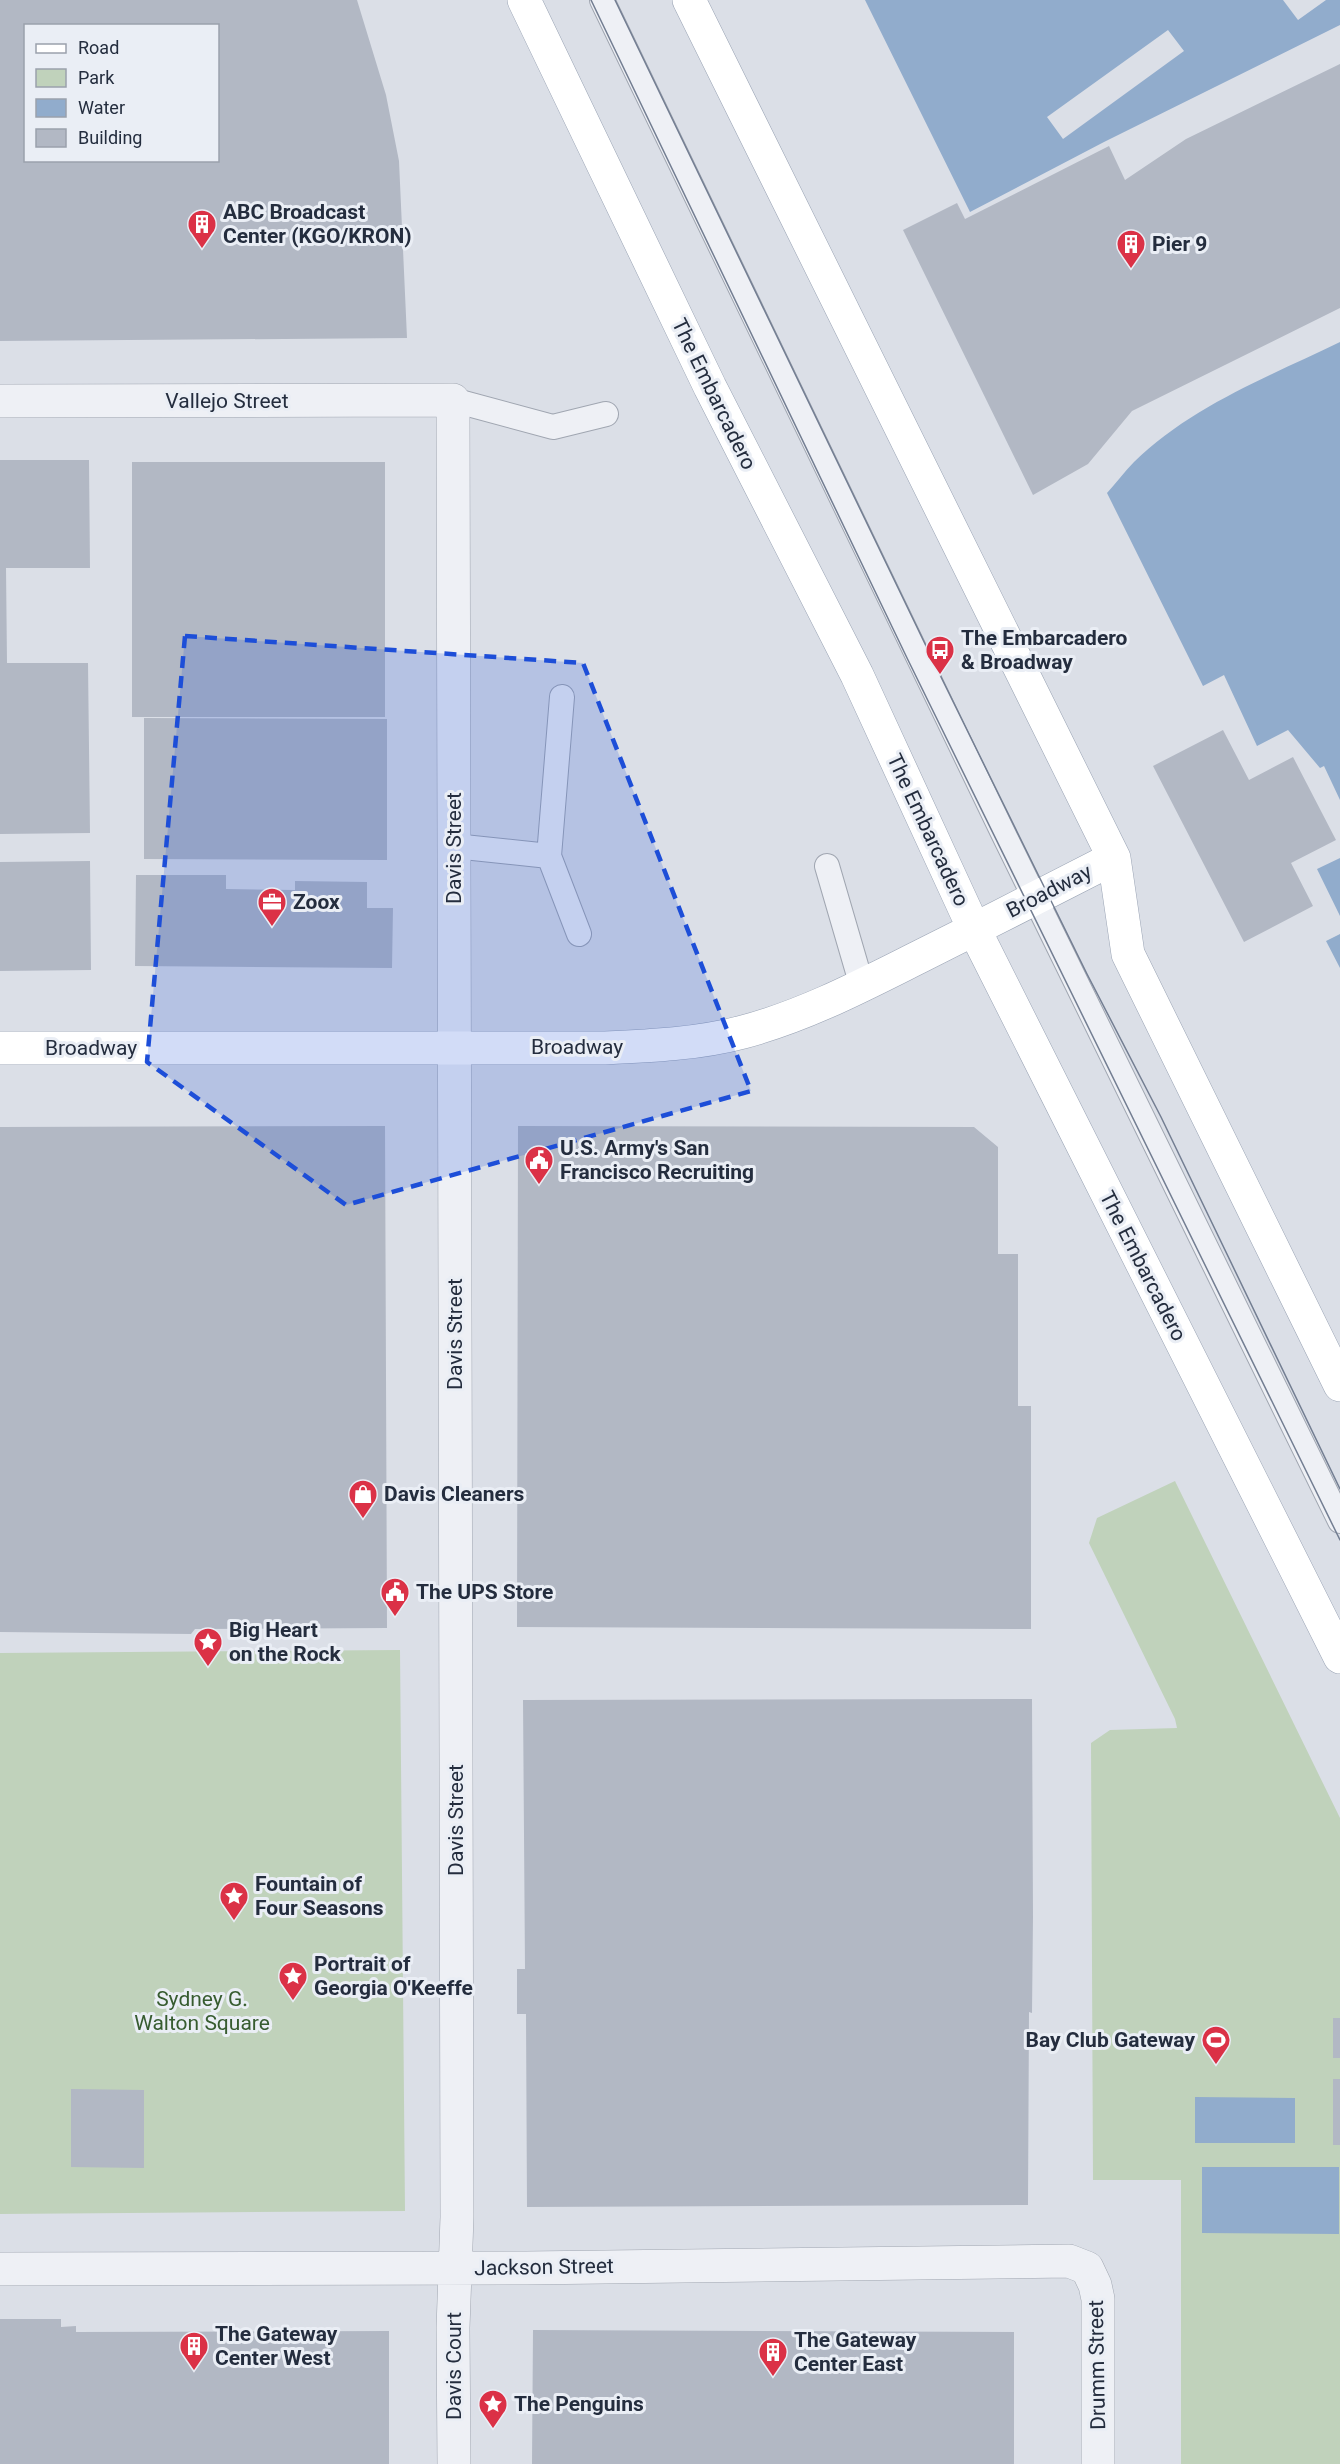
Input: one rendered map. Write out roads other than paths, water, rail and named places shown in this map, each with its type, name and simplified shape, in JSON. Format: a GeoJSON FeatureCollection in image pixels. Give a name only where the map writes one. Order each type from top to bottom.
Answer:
{"type":"FeatureCollection","features":[{"type":"Feature","properties":{"kind":"main road","name":"The Embarcadero"},"geometry":{"type":"LineString","coordinates":[[524,0],[710,387],[857,675],[974,929],[1340,1657]]}},
{"type":"Feature","properties":{"kind":"main road"},"geometry":{"type":"LineString","coordinates":[[689,0],[1114,858],[1128,954],[1340,1386]]}},
{"type":"Feature","properties":{"kind":"main road","name":"Broadway"},"geometry":{"type":"LineString","coordinates":[[0,1048],[649,1047],[696,1041],[742,1032],[786,1018],[862,986],[1114,858]]}},
{"type":"Feature","properties":{"kind":"street","name":"Vallejo Street"},"geometry":{"type":"LineString","coordinates":[[0,401],[453,400]]}},
{"type":"Feature","properties":{"kind":"street","name":"Davis Street"},"geometry":{"type":"LineString","coordinates":[[453,400],[457,2217],[454,2268]]}},
{"type":"Feature","properties":{"kind":"street","name":"Jackson Street"},"geometry":{"type":"LineString","coordinates":[[0,2269],[454,2268],[1039,2261],[1069,2261],[1087,2268]]}},
{"type":"Feature","properties":{"kind":"street","name":"Davis Court"},"geometry":{"type":"LineString","coordinates":[[454,2268],[454,2464]]}},
{"type":"Feature","properties":{"kind":"street","name":"Drumm Street"},"geometry":{"type":"LineString","coordinates":[[1087,2268],[1095,2285],[1098,2299],[1098,2464]]}},
{"type":"Feature","properties":{"kind":"lane"},"geometry":{"type":"LineString","coordinates":[[602,0],[1035,898],[1340,1521]]}},
{"type":"Feature","properties":{"kind":"lane"},"geometry":{"type":"LineString","coordinates":[[453,400],[553,427],[606,414]]}},
{"type":"Feature","properties":{"kind":"lane"},"geometry":{"type":"LineString","coordinates":[[562,697],[549,855],[579,934]]}},
{"type":"Feature","properties":{"kind":"lane"},"geometry":{"type":"LineString","coordinates":[[454,846],[549,855]]}},
{"type":"Feature","properties":{"kind":"lane"},"geometry":{"type":"LineString","coordinates":[[827,866],[862,986]]}},
{"type":"Feature","properties":{"kind":"water"},"geometry":{"type":"Polygon","coordinates":[[[865,0],[1340,0],[1340,25],[1104,142],[970,212],[865,0]]]}},
{"type":"Feature","properties":{"kind":"water"},"geometry":{"type":"Polygon","coordinates":[[[1340,342],[1340,800],[1324,766],[1320,768],[1288,730],[1257,746],[1224,675],[1203,686],[1107,493],[1134,462],[1180,424],[1259,380],[1340,342]]]}},
{"type":"Feature","properties":{"kind":"water"},"geometry":{"type":"Polygon","coordinates":[[[1340,858],[1340,916],[1317,869],[1340,858]]]}},
{"type":"Feature","properties":{"kind":"water"},"geometry":{"type":"Polygon","coordinates":[[[1340,934],[1340,968],[1326,941],[1340,934]]]}},
{"type":"Feature","properties":{"kind":"water"},"geometry":{"type":"Polygon","coordinates":[[[1195,2097],[1295,2098],[1295,2143],[1195,2143],[1195,2097]]]}},
{"type":"Feature","properties":{"kind":"water"},"geometry":{"type":"Polygon","coordinates":[[[1202,2167],[1339,2167],[1339,2234],[1202,2233],[1202,2167]]]}},
{"type":"Feature","properties":{"kind":"tram line"},"geometry":{"type":"LineString","coordinates":[[591,0],[908,660],[1340,1540]]}},
{"type":"Feature","properties":{"kind":"tram line"},"geometry":{"type":"LineString","coordinates":[[615,0],[940,675],[1087,974],[1161,1117],[1340,1489]]}},
{"type":"Feature","properties":{"kind":"place","name":"ABC Broadcast Center (KGO/KRON)"},"geometry":{"type":"Point","coordinates":[202,250]}},
{"type":"Feature","properties":{"kind":"place","name":"Pier 9"},"geometry":{"type":"Point","coordinates":[1131,270]}},
{"type":"Feature","properties":{"kind":"place","name":"The Embarcadero & Broadway"},"geometry":{"type":"Point","coordinates":[940,676]}},
{"type":"Feature","properties":{"kind":"place","name":"Zoox"},"geometry":{"type":"Point","coordinates":[272,928]}},
{"type":"Feature","properties":{"kind":"place","name":"U.S. Army's San Francisco Recruiting"},"geometry":{"type":"Point","coordinates":[539,1186]}},
{"type":"Feature","properties":{"kind":"place","name":"Davis Cleaners"},"geometry":{"type":"Point","coordinates":[363,1520]}},
{"type":"Feature","properties":{"kind":"place","name":"The UPS Store"},"geometry":{"type":"Point","coordinates":[395,1618]}},
{"type":"Feature","properties":{"kind":"place","name":"Big Heart on the Rock"},"geometry":{"type":"Point","coordinates":[208,1668]}},
{"type":"Feature","properties":{"kind":"place","name":"Fountain of Four Seasons"},"geometry":{"type":"Point","coordinates":[234,1922]}},
{"type":"Feature","properties":{"kind":"place","name":"Portrait of Georgia O'Keeffe"},"geometry":{"type":"Point","coordinates":[293,2002]}},
{"type":"Feature","properties":{"kind":"place","name":"Bay Club Gateway"},"geometry":{"type":"Point","coordinates":[1216,2066]}},
{"type":"Feature","properties":{"kind":"place","name":"The Gateway Center West"},"geometry":{"type":"Point","coordinates":[194,2372]}},
{"type":"Feature","properties":{"kind":"place","name":"The Gateway Center East"},"geometry":{"type":"Point","coordinates":[773,2378]}},
{"type":"Feature","properties":{"kind":"place","name":"The Penguins"},"geometry":{"type":"Point","coordinates":[493,2430]}},
{"type":"Feature","properties":{"kind":"park label","name":"Sydney G. Walton Square"},"geometry":{"type":"Point","coordinates":[202,2011]}}]}
